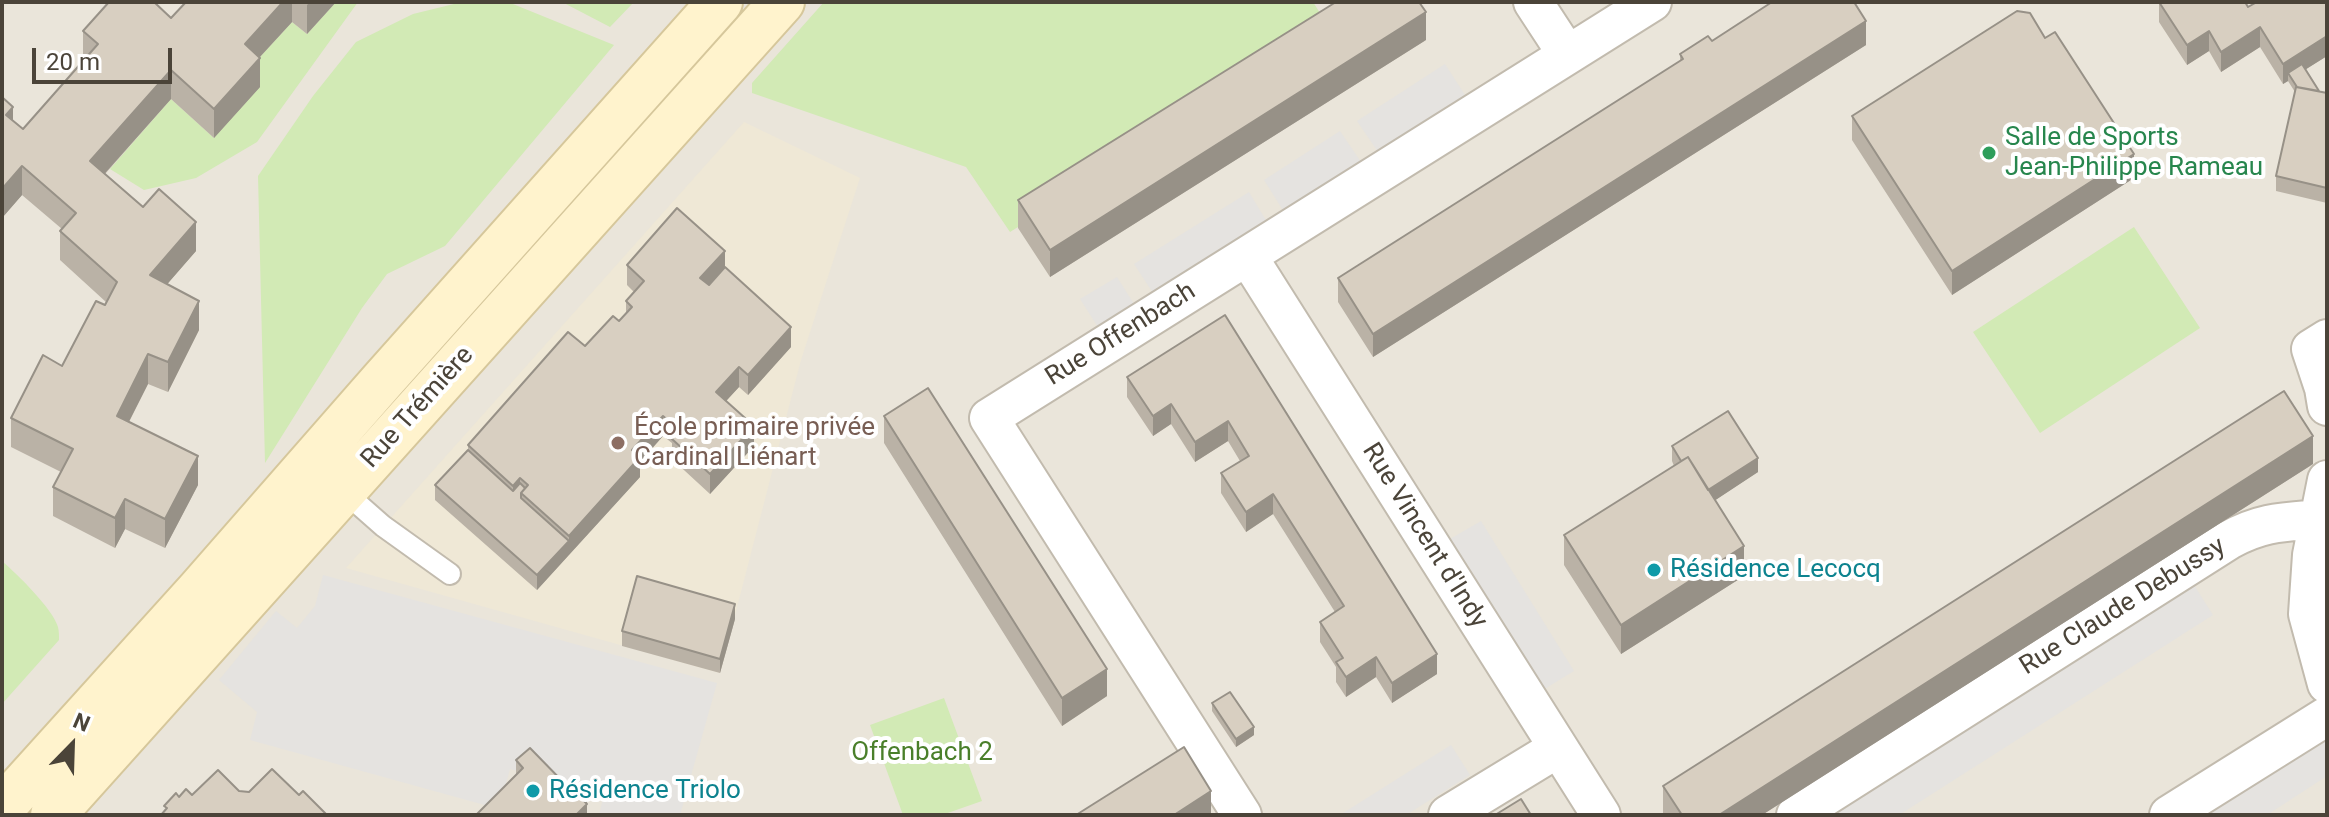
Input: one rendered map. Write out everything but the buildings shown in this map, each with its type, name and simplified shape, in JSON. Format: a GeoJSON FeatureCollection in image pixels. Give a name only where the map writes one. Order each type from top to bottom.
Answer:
{"type":"FeatureCollection","features":[{"type":"Feature","properties":{"kind":"main road","name":"Rue Trémière"},"geometry":{"type":"LineString","coordinates":[[2,808],[720,2]]}},
{"type":"Feature","properties":{"kind":"main road","name":"Rue Trémière"},"geometry":{"type":"LineString","coordinates":[[53,815],[782,2]]}},
{"type":"Feature","properties":{"kind":"street"},"geometry":{"type":"LineString","coordinates":[[1533,2],[1567,54]]}},
{"type":"Feature","properties":{"kind":"street","name":"Rue Offenbach"},"geometry":{"type":"LineString","coordinates":[[1242,815],[989,418],[1652,2]]}},
{"type":"Feature","properties":{"kind":"street","name":"Rue Vincent d'Indy"},"geometry":{"type":"LineString","coordinates":[[1248,257],[1601,815]]}},
{"type":"Feature","properties":{"kind":"street"},"geometry":{"type":"LineString","coordinates":[[2327,339],[2311,349],[2327,406]]}},
{"type":"Feature","properties":{"kind":"street"},"geometry":{"type":"LineString","coordinates":[[2327,480],[2312,555],[2308,614],[2327,684]]}},
{"type":"Feature","properties":{"kind":"street","name":"Rue Claude Debussy"},"geometry":{"type":"LineString","coordinates":[[1796,815],[2248,529],[2267,523],[2319,519]]}},
{"type":"Feature","properties":{"kind":"street"},"geometry":{"type":"LineString","coordinates":[[2169,815],[2327,716]]}},
{"type":"Feature","properties":{"kind":"street"},"geometry":{"type":"LineString","coordinates":[[1448,815],[1558,748]]}},
{"type":"Feature","properties":{"kind":"lane"},"geometry":{"type":"LineString","coordinates":[[311,462],[383,526],[450,574]]}},
{"type":"Feature","properties":{"kind":"shaded area"},"geometry":{"type":"Polygon","coordinates":[[[2,2],[2327,2],[2327,815],[2,815],[2,2]]]}},
{"type":"Feature","properties":{"kind":"shaded area"},"geometry":{"type":"Polygon","coordinates":[[[1445,64],[1465,95],[1378,152],[1357,121],[1445,64]]]}},
{"type":"Feature","properties":{"kind":"shaded area","name":"École primaire privée Cardinal Liénart"},"geometry":{"type":"Polygon","coordinates":[[[744,122],[860,178],[801,360],[720,673],[346,568],[744,122]]]}},
{"type":"Feature","properties":{"kind":"shaded area"},"geometry":{"type":"Polygon","coordinates":[[[1340,131],[1361,162],[1284,212],[1264,180],[1340,131]]]}},
{"type":"Feature","properties":{"kind":"shaded area"},"geometry":{"type":"Polygon","coordinates":[[[1249,192],[1267,222],[1153,293],[1134,264],[1249,192]]]}},
{"type":"Feature","properties":{"kind":"shaded area"},"geometry":{"type":"Polygon","coordinates":[[[1117,277],[1134,304],[1098,327],[1080,299],[1117,277]]]}},
{"type":"Feature","properties":{"kind":"shaded area"},"geometry":{"type":"Polygon","coordinates":[[[1481,521],[1574,671],[1543,690],[1450,539],[1481,521]]]}},
{"type":"Feature","properties":{"kind":"shaded area"},"geometry":{"type":"Polygon","coordinates":[[[323,575],[717,683],[680,815],[599,815],[604,794],[510,769],[499,809],[250,740],[257,712],[219,680],[276,611],[297,628],[315,606],[323,575]]]}},
{"type":"Feature","properties":{"kind":"shaded area"},"geometry":{"type":"Polygon","coordinates":[[[2189,577],[2213,615],[1899,815],[1817,815],[2189,577]]]}},
{"type":"Feature","properties":{"kind":"shaded area"},"geometry":{"type":"Polygon","coordinates":[[[2327,736],[2327,776],[2267,815],[2206,815],[2327,736]]]}},
{"type":"Feature","properties":{"kind":"shaded area"},"geometry":{"type":"Polygon","coordinates":[[[1451,745],[1470,775],[1406,815],[1340,815],[1451,745]]]}},
{"type":"Feature","properties":{"kind":"green space"},"geometry":{"type":"Polygon","coordinates":[[[336,2],[358,2],[257,142],[196,178],[144,190],[110,169],[171,99],[214,138],[245,73],[292,22],[307,34],[336,2]]]}},
{"type":"Feature","properties":{"kind":"green space"},"geometry":{"type":"Polygon","coordinates":[[[462,2],[508,2],[614,45],[445,246],[387,274],[362,308],[265,463],[258,176],[313,96],[356,42],[413,14],[462,2]]]}},
{"type":"Feature","properties":{"kind":"green space"},"geometry":{"type":"Polygon","coordinates":[[[562,2],[634,2],[610,27],[562,2]]]}},
{"type":"Feature","properties":{"kind":"green space"},"geometry":{"type":"Polygon","coordinates":[[[824,2],[1313,2],[1332,32],[1010,232],[966,167],[752,93],[752,83],[824,2]]]}},
{"type":"Feature","properties":{"kind":"green space"},"geometry":{"type":"Polygon","coordinates":[[[2134,227],[2200,328],[2040,433],[1973,332],[2134,227]]]}},
{"type":"Feature","properties":{"kind":"green space"},"geometry":{"type":"Polygon","coordinates":[[[2,561],[49,611],[58,627],[59,640],[2,704],[2,561]]]}},
{"type":"Feature","properties":{"kind":"green space","name":"Offenbach 2"},"geometry":{"type":"Polygon","coordinates":[[[944,698],[982,801],[942,815],[903,815],[870,725],[944,698]]]}},
{"type":"Feature","properties":{"kind":"place","name":"Salle de Sports Jean-Philippe Rameau"},"geometry":{"type":"Point","coordinates":[1989,153]}},
{"type":"Feature","properties":{"kind":"place","name":"École primaire privée Cardinal Liénart"},"geometry":{"type":"Point","coordinates":[618,443]}},
{"type":"Feature","properties":{"kind":"place","name":"Résidence Lecocq"},"geometry":{"type":"Point","coordinates":[1654,570]}},
{"type":"Feature","properties":{"kind":"place","name":"Résidence Triolo"},"geometry":{"type":"Point","coordinates":[533,791]}}]}
